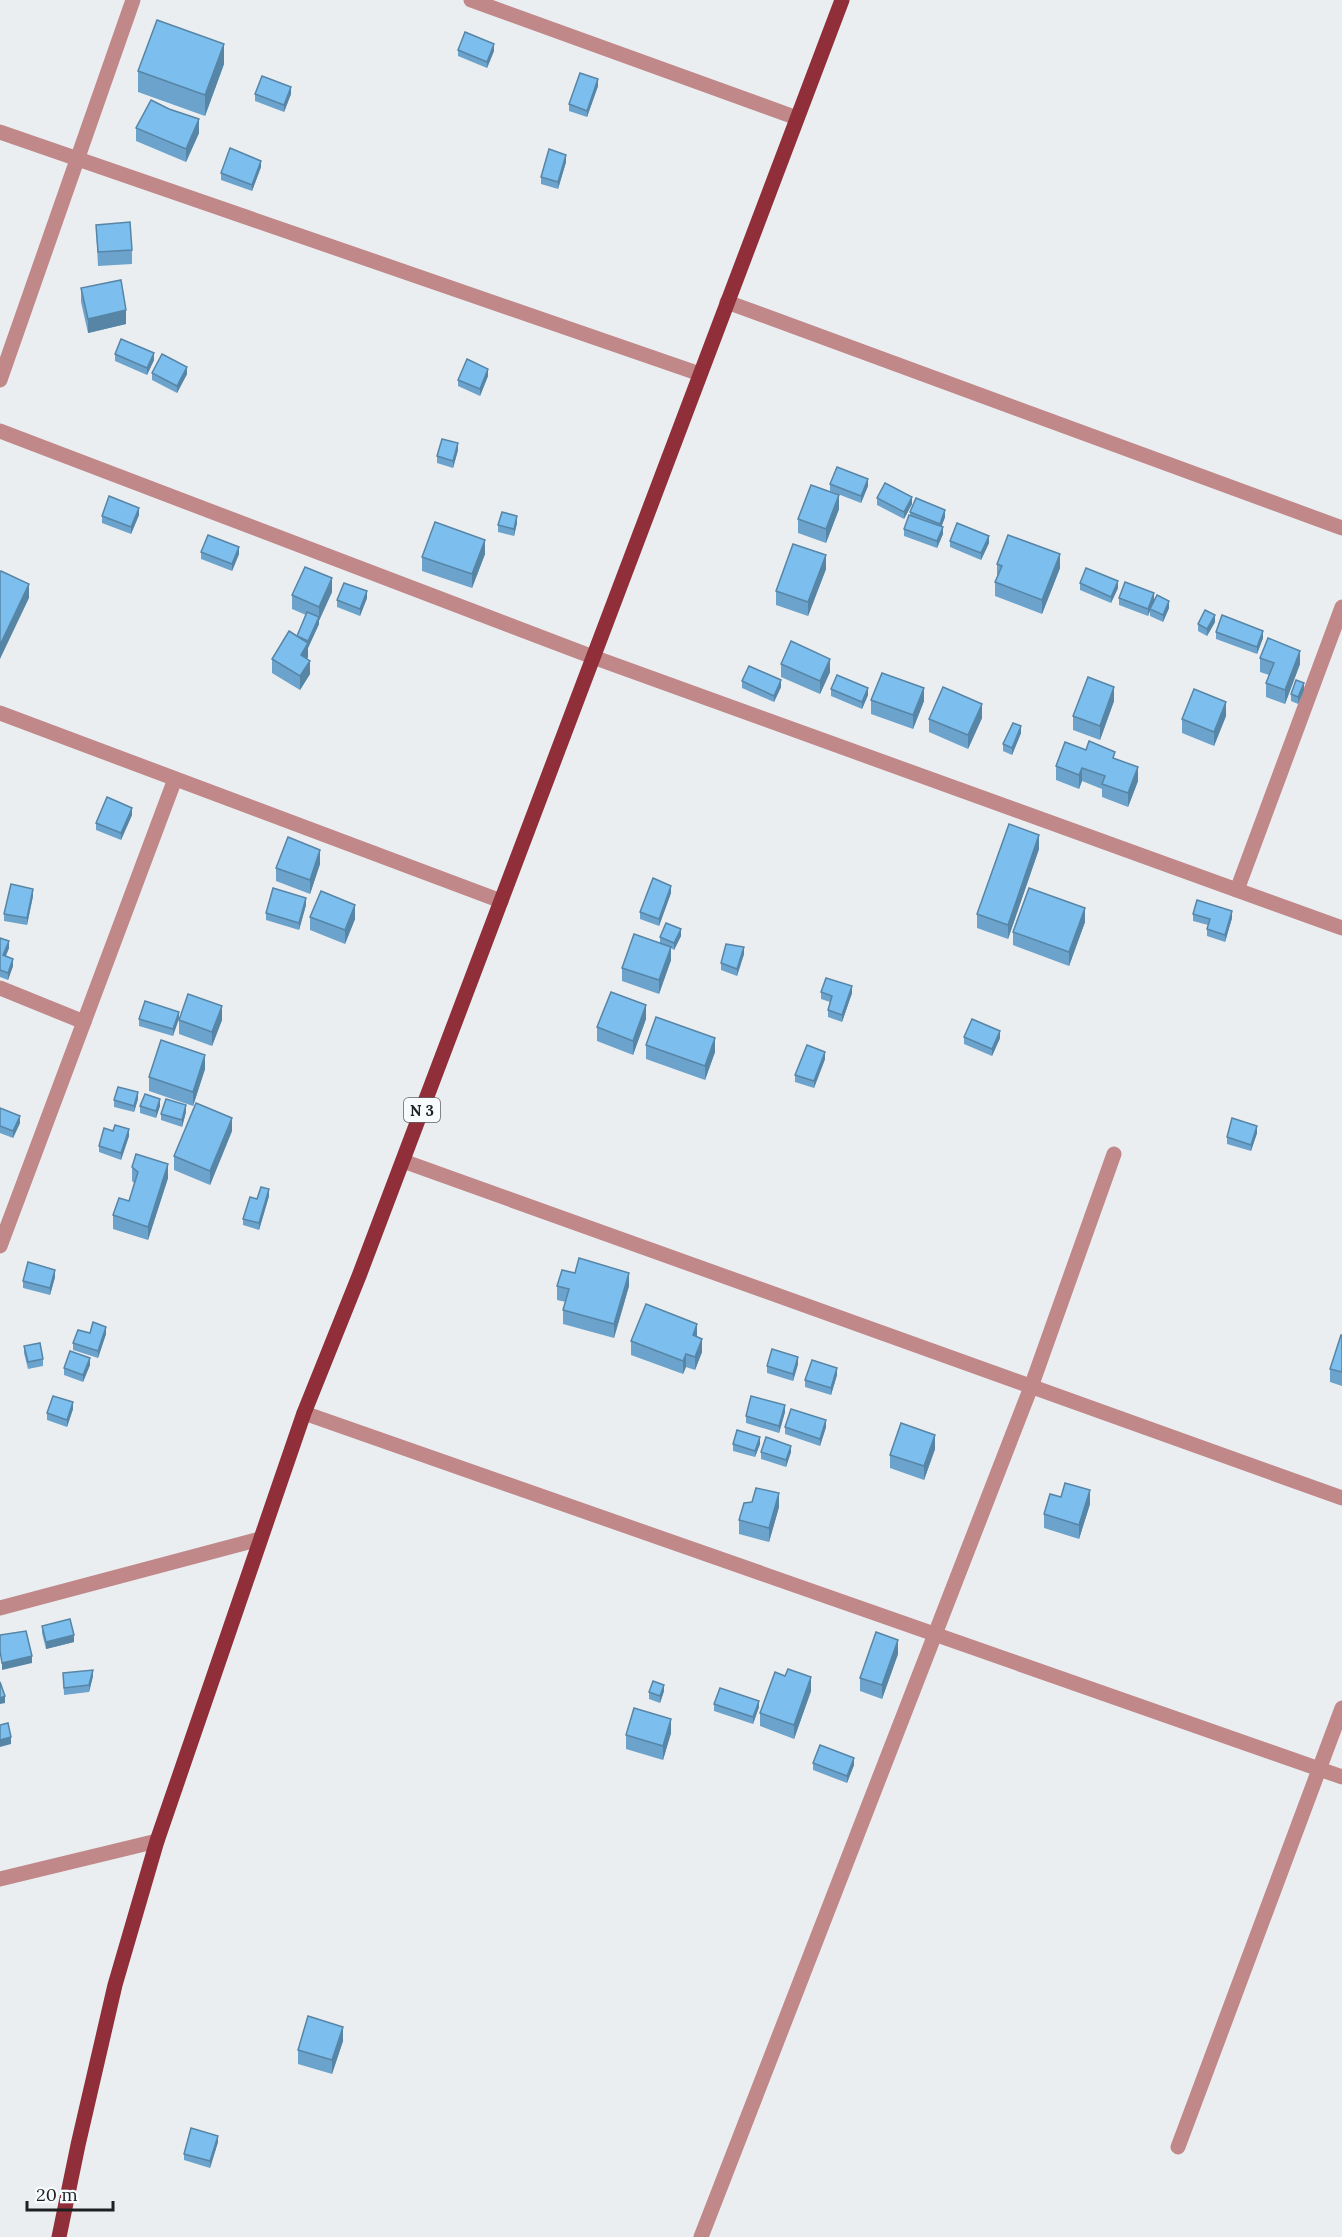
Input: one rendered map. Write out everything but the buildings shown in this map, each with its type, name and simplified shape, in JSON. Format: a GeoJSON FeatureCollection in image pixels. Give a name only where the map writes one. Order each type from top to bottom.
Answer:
{"type":"FeatureCollection","features":[{"type":"Feature","properties":{"kind":"main road","name":"N 3"},"geometry":{"type":"LineString","coordinates":[[59,2237],[115,1985],[157,1841],[303,1413],[403,1161],[842,0]]}},
{"type":"Feature","properties":{"kind":"street"},"geometry":{"type":"LineString","coordinates":[[0,380],[133,0]]}},
{"type":"Feature","properties":{"kind":"street"},"geometry":{"type":"LineString","coordinates":[[471,0],[797,118]]}},
{"type":"Feature","properties":{"kind":"street"},"geometry":{"type":"LineString","coordinates":[[0,132],[700,374]]}},
{"type":"Feature","properties":{"kind":"street"},"geometry":{"type":"LineString","coordinates":[[727,302],[1342,528]]}},
{"type":"Feature","properties":{"kind":"street"},"geometry":{"type":"LineString","coordinates":[[0,430],[593,657],[1342,928]]}},
{"type":"Feature","properties":{"kind":"street"},"geometry":{"type":"LineString","coordinates":[[1237,890],[1342,607]]}},
{"type":"Feature","properties":{"kind":"street"},"geometry":{"type":"LineString","coordinates":[[0,713],[501,901]]}},
{"type":"Feature","properties":{"kind":"street"},"geometry":{"type":"LineString","coordinates":[[0,1246],[176,779]]}},
{"type":"Feature","properties":{"kind":"street"},"geometry":{"type":"LineString","coordinates":[[0,988],[84,1022]]}},
{"type":"Feature","properties":{"kind":"street"},"geometry":{"type":"LineString","coordinates":[[700,2237],[1031,1387],[1114,1154]]}},
{"type":"Feature","properties":{"kind":"street"},"geometry":{"type":"LineString","coordinates":[[403,1161],[1342,1498]]}},
{"type":"Feature","properties":{"kind":"street"},"geometry":{"type":"LineString","coordinates":[[303,1413],[1342,1777]]}},
{"type":"Feature","properties":{"kind":"street"},"geometry":{"type":"LineString","coordinates":[[0,1608],[260,1539]]}},
{"type":"Feature","properties":{"kind":"street"},"geometry":{"type":"LineString","coordinates":[[1178,2147],[1342,1708]]}},
{"type":"Feature","properties":{"kind":"street"},"geometry":{"type":"LineString","coordinates":[[0,1880],[157,1841]]}}]}
